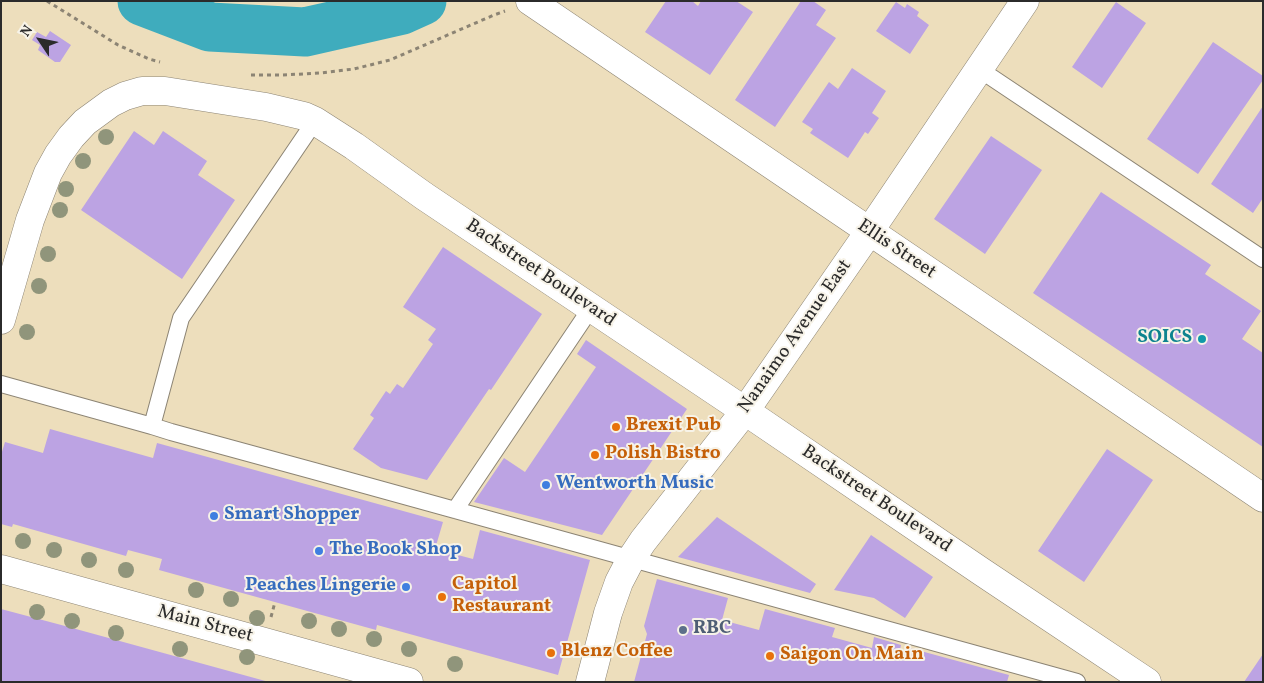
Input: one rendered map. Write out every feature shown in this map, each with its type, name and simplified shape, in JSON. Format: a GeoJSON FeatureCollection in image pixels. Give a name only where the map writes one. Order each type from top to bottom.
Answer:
{"type":"FeatureCollection","features":[{"type":"Feature","properties":{"kind":"street","name":"Nanaimo Avenue East"},"geometry":{"type":"LineString","coordinates":[[590,682],[608,613],[619,582],[631,559],[745,411],[1025,1]]}},
{"type":"Feature","properties":{"kind":"street","name":"Ellis Street"},"geometry":{"type":"LineString","coordinates":[[531,2],[1263,498]]}},
{"type":"Feature","properties":{"kind":"street","name":"Backstreet Boulevard"},"geometry":{"type":"LineString","coordinates":[[1,320],[30,220],[48,173],[71,137],[85,122],[111,102],[142,91],[165,91],[266,106],[291,112],[315,121],[354,146],[424,196],[1147,682]]}},
{"type":"Feature","properties":{"kind":"street","name":"Main Street"},"geometry":{"type":"LineString","coordinates":[[1,569],[409,682]]}},
{"type":"Feature","properties":{"kind":"lane"},"geometry":{"type":"LineString","coordinates":[[979,68],[1263,259]]}},
{"type":"Feature","properties":{"kind":"lane"},"geometry":{"type":"LineString","coordinates":[[152,426],[181,318],[315,121]]}},
{"type":"Feature","properties":{"kind":"lane"},"geometry":{"type":"LineString","coordinates":[[454,510],[591,308]]}},
{"type":"Feature","properties":{"kind":"lane"},"geometry":{"type":"LineString","coordinates":[[1,384],[1077,682]]}},
{"type":"Feature","properties":{"kind":"path"},"geometry":{"type":"LineString","coordinates":[[47,1],[118,45],[149,59],[168,63]]}},
{"type":"Feature","properties":{"kind":"path"},"geometry":{"type":"LineString","coordinates":[[250,75],[320,73],[354,69],[390,60],[494,15],[531,2]]}},
{"type":"Feature","properties":{"kind":"building"},"geometry":{"type":"Polygon","coordinates":[[[666,1],[692,1],[698,6],[701,1],[736,1],[753,12],[710,75],[645,32],[666,1]]]}},
{"type":"Feature","properties":{"kind":"building"},"geometry":{"type":"Polygon","coordinates":[[[801,1],[813,1],[826,10],[816,25],[836,38],[775,127],[735,100],[801,1]]]}},
{"type":"Feature","properties":{"kind":"building"},"geometry":{"type":"Polygon","coordinates":[[[896,2],[905,8],[907,4],[919,12],[917,16],[929,25],[910,54],[876,31],[896,2]]]}},
{"type":"Feature","properties":{"kind":"building"},"geometry":{"type":"Polygon","coordinates":[[[1116,2],[1146,23],[1102,88],[1072,67],[1116,2]]]}},
{"type":"Feature","properties":{"kind":"building"},"geometry":{"type":"Polygon","coordinates":[[[50,31],[71,45],[60,62],[55,62],[38,50],[40,45],[32,40],[37,32],[46,37],[50,31]]]}},
{"type":"Feature","properties":{"kind":"building"},"geometry":{"type":"Polygon","coordinates":[[[1213,42],[1263,76],[1263,80],[1198,174],[1147,139],[1213,42]]]}},
{"type":"Feature","properties":{"kind":"building"},"geometry":{"type":"Polygon","coordinates":[[[852,68],[886,91],[872,113],[879,118],[868,134],[865,132],[848,158],[810,133],[813,129],[802,122],[829,82],[838,89],[852,68]]]}},
{"type":"Feature","properties":{"kind":"building"},"geometry":{"type":"Polygon","coordinates":[[[1263,106],[1263,198],[1253,213],[1211,184],[1263,106]]]}},
{"type":"Feature","properties":{"kind":"building"},"geometry":{"type":"Polygon","coordinates":[[[134,131],[154,145],[163,131],[207,161],[198,175],[235,200],[182,279],[81,210],[134,131]]]}},
{"type":"Feature","properties":{"kind":"building"},"geometry":{"type":"Polygon","coordinates":[[[991,136],[1042,170],[985,254],[934,219],[991,136]]]}},
{"type":"Feature","properties":{"kind":"building"},"geometry":{"type":"Polygon","coordinates":[[[1101,192],[1211,265],[1205,274],[1261,311],[1242,339],[1263,353],[1263,447],[1033,293],[1101,192]]]}},
{"type":"Feature","properties":{"kind":"building"},"geometry":{"type":"Polygon","coordinates":[[[443,247],[542,314],[427,480],[381,468],[353,449],[374,418],[370,415],[386,391],[390,394],[397,384],[403,388],[433,344],[428,340],[436,329],[403,307],[443,247]]]}},
{"type":"Feature","properties":{"kind":"building"},"geometry":{"type":"Polygon","coordinates":[[[586,340],[687,409],[602,535],[474,502],[504,458],[525,472],[596,367],[577,354],[586,340]]]}},
{"type":"Feature","properties":{"kind":"building"},"geometry":{"type":"Polygon","coordinates":[[[50,429],[153,458],[157,443],[443,522],[435,549],[473,559],[480,530],[590,560],[558,675],[377,625],[376,630],[159,570],[162,559],[128,550],[126,556],[13,524],[12,527],[1,524],[1,455],[5,442],[43,453],[50,429]]]}},
{"type":"Feature","properties":{"kind":"building"},"geometry":{"type":"Polygon","coordinates":[[[1107,449],[1153,480],[1084,582],[1038,551],[1107,449]]]}},
{"type":"Feature","properties":{"kind":"building"},"geometry":{"type":"Polygon","coordinates":[[[717,517],[816,584],[810,593],[678,557],[717,517]]]}},
{"type":"Feature","properties":{"kind":"building"},"geometry":{"type":"Polygon","coordinates":[[[871,535],[933,577],[905,618],[874,598],[834,590],[871,535]]]}},
{"type":"Feature","properties":{"kind":"building"},"geometry":{"type":"Polygon","coordinates":[[[657,579],[728,598],[722,620],[759,630],[765,609],[835,628],[832,637],[872,648],[874,637],[901,645],[899,655],[903,658],[906,647],[1009,675],[1007,682],[634,682],[647,634],[644,626],[657,579]]]}},
{"type":"Feature","properties":{"kind":"building"},"geometry":{"type":"Polygon","coordinates":[[[1,609],[65,626],[269,682],[1,682],[1,609]]]}},
{"type":"Feature","properties":{"kind":"building"},"geometry":{"type":"Polygon","coordinates":[[[1263,654],[1263,682],[1244,682],[1263,654]]]}},
{"type":"Feature","properties":{"kind":"waterway"},"geometry":{"type":"LineString","coordinates":[[142,1],[210,27],[305,32],[402,10],[422,1]]}},
{"type":"Feature","properties":{"kind":"place","name":"SOICS"},"geometry":{"type":"Point","coordinates":[1202,339]}},
{"type":"Feature","properties":{"kind":"place","name":"Brexit Pub"},"geometry":{"type":"Point","coordinates":[616,427]}},
{"type":"Feature","properties":{"kind":"place","name":"Polish Bistro"},"geometry":{"type":"Point","coordinates":[595,455]}},
{"type":"Feature","properties":{"kind":"place","name":"Wentworth Music"},"geometry":{"type":"Point","coordinates":[546,485]}},
{"type":"Feature","properties":{"kind":"place","name":"Smart Shopper"},"geometry":{"type":"Point","coordinates":[214,516]}},
{"type":"Feature","properties":{"kind":"place","name":"The Book Shop"},"geometry":{"type":"Point","coordinates":[319,551]}},
{"type":"Feature","properties":{"kind":"place","name":"Peaches Lingerie"},"geometry":{"type":"Point","coordinates":[406,587]}},
{"type":"Feature","properties":{"kind":"place","name":"Capitol Restaurant"},"geometry":{"type":"Point","coordinates":[442,597]}},
{"type":"Feature","properties":{"kind":"place","name":"RBC"},"geometry":{"type":"Point","coordinates":[683,630]}},
{"type":"Feature","properties":{"kind":"place","name":"Blenz Coffee"},"geometry":{"type":"Point","coordinates":[551,653]}},
{"type":"Feature","properties":{"kind":"place","name":"Saigon On Main"},"geometry":{"type":"Point","coordinates":[770,656]}}]}
